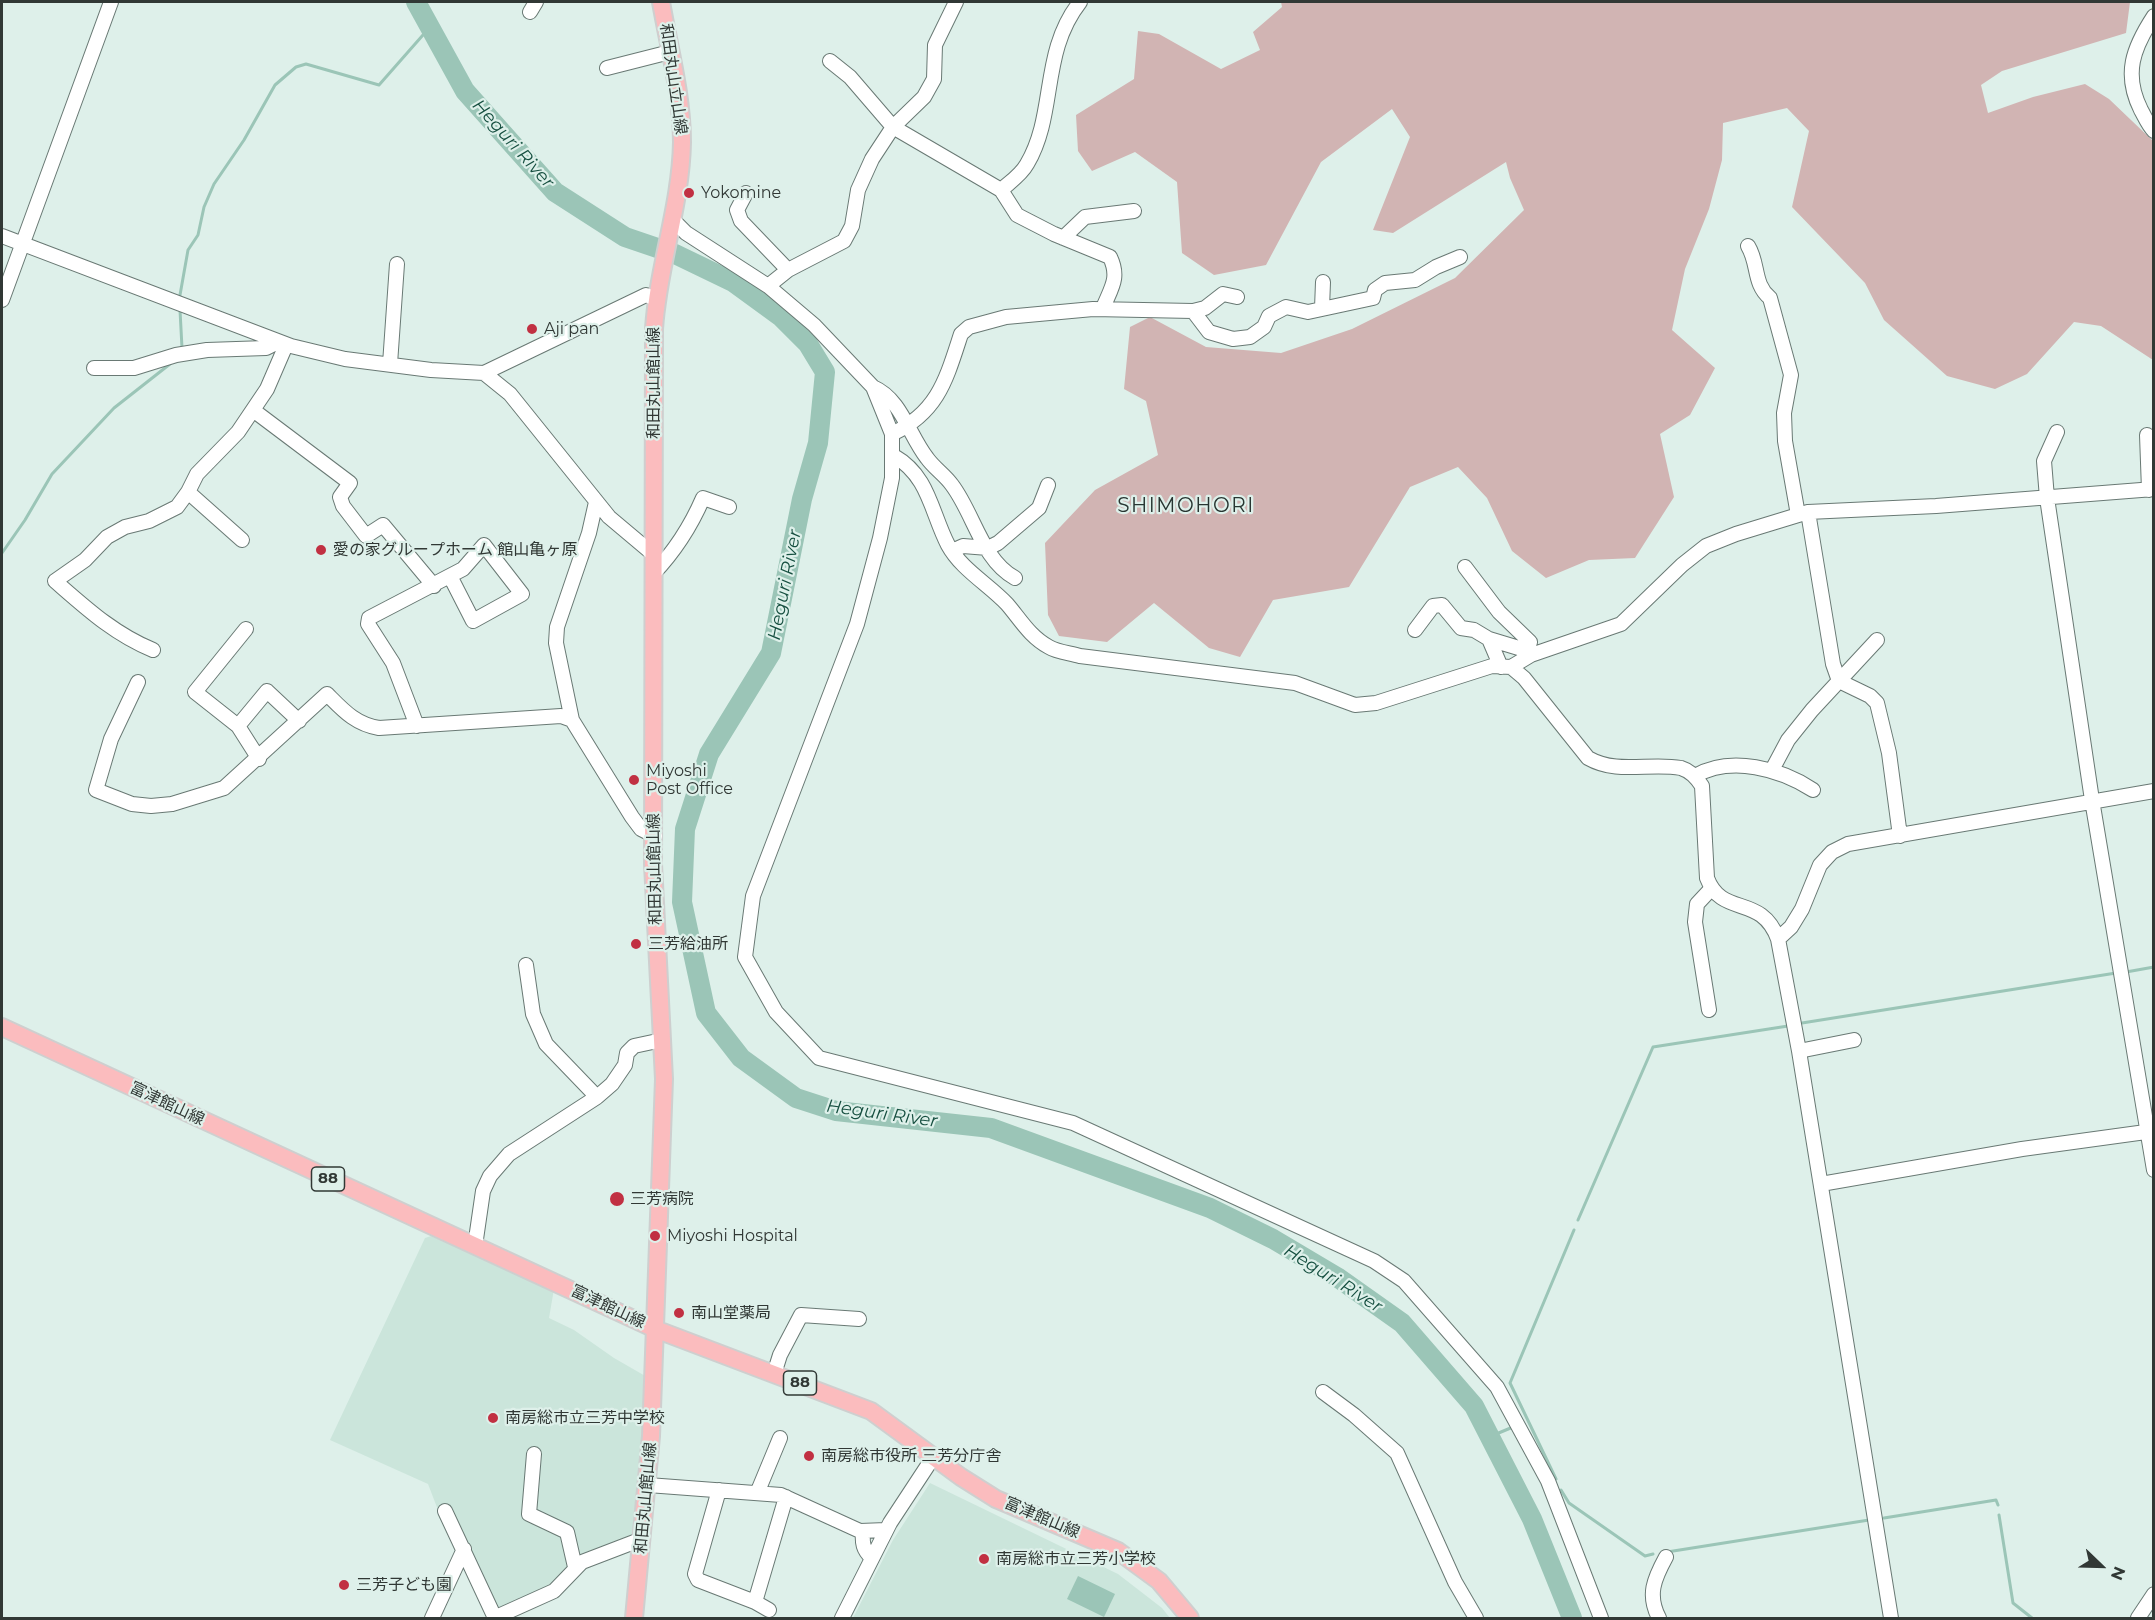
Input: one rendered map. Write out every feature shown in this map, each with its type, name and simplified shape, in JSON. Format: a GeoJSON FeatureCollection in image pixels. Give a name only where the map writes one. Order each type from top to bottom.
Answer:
{"type":"FeatureCollection","features":[{"type":"Feature","properties":{"kind":"main road","name":"和田丸山立山線"},"geometry":{"type":"LineString","coordinates":[[661,2],[682,143],[671,223]]}},
{"type":"Feature","properties":{"kind":"main road","name":"和田丸山館山線"},"geometry":{"type":"LineString","coordinates":[[634,1618],[648,1485],[663,1129],[662,1040],[654,875],[653,554],[656,296],[671,223]]}},
{"type":"Feature","properties":{"kind":"main road","name":"富津館山線"},"geometry":{"type":"LineString","coordinates":[[2,1027],[656,1329],[871,1411],[996,1499],[1118,1551],[1159,1581],[1190,1618]]}},
{"type":"Feature","properties":{"kind":"street"},"geometry":{"type":"LineString","coordinates":[[2,300],[111,2]]}},
{"type":"Feature","properties":{"kind":"street"},"geometry":{"type":"LineString","coordinates":[[768,286],[788,270],[844,241],[852,226],[858,190],[872,159],[893,127],[924,97],[934,80],[935,45],[956,2]]}},
{"type":"Feature","properties":{"kind":"street"},"geometry":{"type":"LineString","coordinates":[[1001,190],[1018,176],[1028,163],[1039,135],[1057,42],[1066,19],[1080,2]]}},
{"type":"Feature","properties":{"kind":"street"},"geometry":{"type":"LineString","coordinates":[[2154,16],[2138,40],[2132,61],[2131,85],[2154,130]]}},
{"type":"Feature","properties":{"kind":"street"},"geometry":{"type":"LineString","coordinates":[[607,68],[670,52]]}},
{"type":"Feature","properties":{"kind":"street"},"geometry":{"type":"LineString","coordinates":[[830,62],[850,77],[893,127],[1001,190],[1017,215],[1110,257],[1116,270],[1103,308]]}},
{"type":"Feature","properties":{"kind":"street"},"geometry":{"type":"LineString","coordinates":[[746,193],[738,210],[741,221],[788,270]]}},
{"type":"Feature","properties":{"kind":"street"},"geometry":{"type":"LineString","coordinates":[[1064,238],[1085,217],[1134,211]]}},
{"type":"Feature","properties":{"kind":"street"},"geometry":{"type":"LineString","coordinates":[[671,223],[768,286],[814,325],[873,387],[892,434],[894,456],[880,538],[857,624],[753,896],[745,957],[776,1012],[819,1058],[1073,1123],[1374,1261],[1404,1281],[1497,1387],[1548,1481],[1601,1618]]}},
{"type":"Feature","properties":{"kind":"street"},"geometry":{"type":"LineString","coordinates":[[2,236],[282,343],[345,359],[484,373],[646,295],[656,296]]}},
{"type":"Feature","properties":{"kind":"street"},"geometry":{"type":"LineString","coordinates":[[1748,246],[1753,255],[1760,290],[1770,298],[1791,375],[1784,413],[1785,441],[1803,513],[1833,664],[1839,681],[1870,696],[1877,703],[1889,753],[1900,836]]}},
{"type":"Feature","properties":{"kind":"street"},"geometry":{"type":"LineString","coordinates":[[1193,311],[1209,332],[1233,339],[1250,337],[1264,327],[1269,316],[1286,307],[1308,312],[1363,302],[1373,298],[1375,290],[1385,283],[1415,280],[1436,267],[1460,258]]}},
{"type":"Feature","properties":{"kind":"street"},"geometry":{"type":"LineString","coordinates":[[390,364],[397,264]]}},
{"type":"Feature","properties":{"kind":"street"},"geometry":{"type":"LineString","coordinates":[[1322,308],[1323,282]]}},
{"type":"Feature","properties":{"kind":"street"},"geometry":{"type":"LineString","coordinates":[[892,434],[907,427],[935,402],[961,334],[969,327],[1006,317],[1103,308],[1193,311],[1205,308],[1223,294],[1237,297]]}},
{"type":"Feature","properties":{"kind":"street"},"geometry":{"type":"LineString","coordinates":[[94,368],[134,368],[176,355],[207,350],[266,348],[282,343]]}},
{"type":"Feature","properties":{"kind":"street"},"geometry":{"type":"LineString","coordinates":[[153,650],[126,638],[107,625],[55,581],[85,560],[107,537],[125,527],[149,521],[177,507],[197,474],[238,432],[254,410],[267,389],[282,343]]}},
{"type":"Feature","properties":{"kind":"street"},"geometry":{"type":"LineString","coordinates":[[484,373],[510,394],[609,517],[653,554]]}},
{"type":"Feature","properties":{"kind":"street"},"geometry":{"type":"LineString","coordinates":[[873,387],[886,393],[927,459],[952,484],[991,557],[1005,573],[1015,578]]}},
{"type":"Feature","properties":{"kind":"street"},"geometry":{"type":"LineString","coordinates":[[254,410],[350,483],[340,497],[342,506],[366,536],[383,525],[434,586]]}},
{"type":"Feature","properties":{"kind":"street"},"geometry":{"type":"LineString","coordinates":[[2057,432],[2044,461],[2047,498],[2092,800],[2150,1132],[2154,1170]]}},
{"type":"Feature","properties":{"kind":"street"},"geometry":{"type":"LineString","coordinates":[[894,456],[918,476],[952,551],[1006,603],[1032,636],[1050,648],[1080,656],[1295,683],[1355,705],[1376,703],[1492,666],[1506,667],[1531,655],[1622,624],[1682,565],[1706,546],[1803,513],[2047,498],[2151,489],[2147,435]]}},
{"type":"Feature","properties":{"kind":"street"},"geometry":{"type":"LineString","coordinates":[[952,551],[963,546],[988,548],[998,543],[1039,508],[1048,485]]}},
{"type":"Feature","properties":{"kind":"street"},"geometry":{"type":"LineString","coordinates":[[188,492],[242,540]]}},
{"type":"Feature","properties":{"kind":"street"},"geometry":{"type":"LineString","coordinates":[[653,574],[676,548],[691,525],[703,498],[729,507]]}},
{"type":"Feature","properties":{"kind":"street"},"geometry":{"type":"LineString","coordinates":[[596,501],[589,534],[557,627],[556,643],[572,720],[632,817],[641,829],[655,836]]}},
{"type":"Feature","properties":{"kind":"street"},"geometry":{"type":"LineString","coordinates":[[417,726],[393,663],[368,624],[369,618],[463,569],[484,545],[522,594],[473,621],[450,576]]}},
{"type":"Feature","properties":{"kind":"street"},"geometry":{"type":"LineString","coordinates":[[1415,630],[1433,606],[1442,605],[1461,627],[1474,630],[1489,639],[1522,649],[1528,648],[1530,642],[1499,612],[1465,567]]}},
{"type":"Feature","properties":{"kind":"street"},"geometry":{"type":"LineString","coordinates":[[246,629],[195,692],[238,726],[259,759]]}},
{"type":"Feature","properties":{"kind":"street"},"geometry":{"type":"LineString","coordinates":[[1489,639],[1506,667],[1524,678],[1588,758],[1602,766],[1682,768],[1695,776],[1702,786],[1707,878],[1711,890],[1717,896],[1763,914],[1773,925],[1778,939],[1799,1051],[1891,1618]]}},
{"type":"Feature","properties":{"kind":"street"},"geometry":{"type":"LineString","coordinates":[[1772,770],[1788,740],[1877,640]]}},
{"type":"Feature","properties":{"kind":"street"},"geometry":{"type":"LineString","coordinates":[[138,682],[111,739],[96,790],[132,804],[172,804],[224,788],[259,759],[327,694],[350,717],[364,725],[379,728],[561,716],[572,720]]}},
{"type":"Feature","properties":{"kind":"street"},"geometry":{"type":"LineString","coordinates":[[238,726],[267,691],[299,721]]}},
{"type":"Feature","properties":{"kind":"street"},"geometry":{"type":"LineString","coordinates":[[1695,776],[1710,767],[1772,770],[1792,777],[1813,790]]}},
{"type":"Feature","properties":{"kind":"street"},"geometry":{"type":"LineString","coordinates":[[1778,939],[1791,927],[1820,865],[1832,852],[1848,844],[2154,791]]}},
{"type":"Feature","properties":{"kind":"street"},"geometry":{"type":"LineString","coordinates":[[1709,1010],[1695,922],[1697,904],[1711,890]]}},
{"type":"Feature","properties":{"kind":"street"},"geometry":{"type":"LineString","coordinates":[[526,965],[533,1014],[546,1044],[597,1097]]}},
{"type":"Feature","properties":{"kind":"street"},"geometry":{"type":"LineString","coordinates":[[475,1246],[477,1219],[483,1191],[490,1176],[509,1155],[597,1097],[612,1084],[625,1065],[627,1053],[634,1046],[662,1040]]}},
{"type":"Feature","properties":{"kind":"street"},"geometry":{"type":"LineString","coordinates":[[1799,1051],[1854,1040]]}},
{"type":"Feature","properties":{"kind":"street"},"geometry":{"type":"LineString","coordinates":[[1821,1184],[2022,1149],[2150,1132]]}},
{"type":"Feature","properties":{"kind":"street"},"geometry":{"type":"LineString","coordinates":[[774,1374],[780,1355],[801,1315],[859,1319]]}},
{"type":"Feature","properties":{"kind":"street"},"geometry":{"type":"LineString","coordinates":[[1323,1392],[1354,1415],[1397,1453],[1455,1582],[1476,1618]]}},
{"type":"Feature","properties":{"kind":"street"},"geometry":{"type":"LineString","coordinates":[[758,1491],[780,1438]]}},
{"type":"Feature","properties":{"kind":"street"},"geometry":{"type":"LineString","coordinates":[[534,1454],[529,1514],[567,1532],[575,1567]]}},
{"type":"Feature","properties":{"kind":"street"},"geometry":{"type":"LineString","coordinates":[[842,1618],[886,1530],[934,1456]]}},
{"type":"Feature","properties":{"kind":"street"},"geometry":{"type":"LineString","coordinates":[[648,1485],[758,1491],[786,1497],[863,1531],[886,1530]]}},
{"type":"Feature","properties":{"kind":"street"},"geometry":{"type":"LineString","coordinates":[[719,1490],[695,1574],[698,1580],[755,1602],[770,1611]]}},
{"type":"Feature","properties":{"kind":"street"},"geometry":{"type":"LineString","coordinates":[[755,1602],[786,1497]]}},
{"type":"Feature","properties":{"kind":"street"},"geometry":{"type":"LineString","coordinates":[[446,1511],[494,1618],[554,1591],[575,1567],[642,1539]]}},
{"type":"Feature","properties":{"kind":"street"},"geometry":{"type":"LineString","coordinates":[[863,1531],[866,1552],[872,1558]]}},
{"type":"Feature","properties":{"kind":"street"},"geometry":{"type":"LineString","coordinates":[[432,1618],[464,1549]]}},
{"type":"Feature","properties":{"kind":"street"},"geometry":{"type":"LineString","coordinates":[[1659,1618],[1652,1605],[1654,1584],[1665,1557]]}},
{"type":"Feature","properties":{"kind":"street"},"geometry":{"type":"LineString","coordinates":[[2138,1618],[2154,1594]]}},
{"type":"Feature","properties":{"kind":"shaded area"},"geometry":{"type":"Polygon","coordinates":[[[1281,2],[2130,2],[2126,33],[2002,71],[1981,85],[1988,113],[2033,97],[2085,84],[2109,99],[2153,141],[2153,360],[2101,326],[2074,322],[2027,374],[1995,389],[1947,376],[1884,320],[1865,283],[1792,207],[1809,131],[1787,108],[1723,123],[1722,160],[1709,209],[1685,269],[1672,330],[1715,368],[1690,415],[1660,434],[1674,497],[1635,558],[1589,560],[1546,578],[1512,551],[1487,498],[1458,467],[1410,487],[1349,587],[1273,600],[1240,657],[1209,648],[1154,603],[1107,642],[1059,636],[1048,615],[1045,543],[1095,490],[1158,455],[1146,401],[1124,389],[1130,327],[1150,317],[1206,347],[1281,353],[1352,329],[1455,278],[1524,210],[1510,178],[1506,162],[1393,233],[1373,230],[1410,137],[1392,109],[1321,162],[1266,265],[1214,275],[1182,253],[1177,182],[1135,152],[1092,171],[1078,151],[1076,115],[1134,79],[1138,31],[1159,34],[1221,69],[1260,50],[1253,32],[1282,7],[1281,2]]]}},
{"type":"Feature","properties":{"kind":"shaded area","name":"南房総市立三芳中学校"},"geometry":{"type":"Polygon","coordinates":[[[431,1236],[554,1289],[549,1318],[574,1330],[614,1358],[647,1377],[636,1534],[551,1588],[496,1610],[449,1508],[438,1510],[428,1484],[330,1440],[425,1238],[431,1236]]]}},
{"type":"Feature","properties":{"kind":"shaded area","name":"南房総市立三芳小学校"},"geometry":{"type":"Polygon","coordinates":[[[930,1483],[1118,1574],[1162,1608],[1170,1618],[853,1618],[893,1540],[930,1483]]]}},
{"type":"Feature","properties":{"kind":"shaded area"},"geometry":{"type":"Polygon","coordinates":[[[1078,1576],[1115,1594],[1104,1617],[1067,1599],[1078,1576]]]}},
{"type":"Feature","properties":{"kind":"waterway","name":"Heguri River"},"geometry":{"type":"LineString","coordinates":[[416,2],[465,91],[555,192],[625,237],[675,254],[733,282],[781,317],[808,344],[825,372],[818,443],[802,499],[771,653],[709,754],[685,829],[682,902],[706,1013],[741,1058],[796,1098],[836,1111],[991,1128],[1210,1208],[1273,1239],[1337,1277],[1402,1323],[1474,1406],[1532,1519],[1572,1618]]}},
{"type":"Feature","properties":{"kind":"waterway"},"geometry":{"type":"LineString","coordinates":[[180,295],[188,250],[198,235],[204,207],[214,184],[244,140],[275,85],[296,67],[306,64],[379,85],[430,27]]}},
{"type":"Feature","properties":{"kind":"waterway"},"geometry":{"type":"LineString","coordinates":[[180,310],[182,348]]}},
{"type":"Feature","properties":{"kind":"waterway"},"geometry":{"type":"LineString","coordinates":[[2,553],[52,474],[114,408],[170,364]]}},
{"type":"Feature","properties":{"kind":"waterway"},"geometry":{"type":"LineString","coordinates":[[2126,972],[2154,967]]}},
{"type":"Feature","properties":{"kind":"waterway"},"geometry":{"type":"LineString","coordinates":[[1802,1023],[2116,973]]}},
{"type":"Feature","properties":{"kind":"waterway"},"geometry":{"type":"LineString","coordinates":[[1578,1220],[1653,1047],[1788,1026]]}},
{"type":"Feature","properties":{"kind":"waterway"},"geometry":{"type":"LineString","coordinates":[[1556,1479],[1510,1383],[1574,1230]]}},
{"type":"Feature","properties":{"kind":"waterway"},"geometry":{"type":"LineString","coordinates":[[1489,1437],[1513,1427]]}},
{"type":"Feature","properties":{"kind":"waterway"},"geometry":{"type":"LineString","coordinates":[[1561,1490],[1569,1503],[1645,1556],[1653,1554]]}},
{"type":"Feature","properties":{"kind":"waterway"},"geometry":{"type":"LineString","coordinates":[[1884,1518],[1996,1500],[1998,1505]]}},
{"type":"Feature","properties":{"kind":"waterway"},"geometry":{"type":"LineString","coordinates":[[1999,1515],[2013,1603],[2032,1618]]}},
{"type":"Feature","properties":{"kind":"waterway"},"geometry":{"type":"LineString","coordinates":[[1667,1552],[1869,1520]]}},
{"type":"Feature","properties":{"kind":"place","name":"Yokomine"},"geometry":{"type":"Point","coordinates":[689,193]}},
{"type":"Feature","properties":{"kind":"place","name":"Aji pan"},"geometry":{"type":"Point","coordinates":[532,329]}},
{"type":"Feature","properties":{"kind":"place","name":"愛の家グループホーム 館山亀ヶ原"},"geometry":{"type":"Point","coordinates":[321,550]}},
{"type":"Feature","properties":{"kind":"place","name":"Miyoshi Post Office"},"geometry":{"type":"Point","coordinates":[634,780]}},
{"type":"Feature","properties":{"kind":"place","name":"三芳給油所"},"geometry":{"type":"Point","coordinates":[636,944]}},
{"type":"Feature","properties":{"kind":"place","name":"三芳病院"},"geometry":{"type":"Point","coordinates":[617,1199]}},
{"type":"Feature","properties":{"kind":"place","name":"Miyoshi Hospital"},"geometry":{"type":"Point","coordinates":[655,1236]}},
{"type":"Feature","properties":{"kind":"place","name":"南山堂薬局"},"geometry":{"type":"Point","coordinates":[679,1313]}},
{"type":"Feature","properties":{"kind":"place","name":"南房総市立三芳中学校"},"geometry":{"type":"Point","coordinates":[493,1418]}},
{"type":"Feature","properties":{"kind":"place","name":"南房総市役所 三芳分庁舎"},"geometry":{"type":"Point","coordinates":[809,1456]}},
{"type":"Feature","properties":{"kind":"place","name":"南房総市立三芳小学校"},"geometry":{"type":"Point","coordinates":[984,1559]}},
{"type":"Feature","properties":{"kind":"place","name":"三芳子ども園"},"geometry":{"type":"Point","coordinates":[344,1585]}},
{"type":"Feature","properties":{"kind":"district","name":"SHIMOHORI"},"geometry":{"type":"Point","coordinates":[1186,506]}}]}
